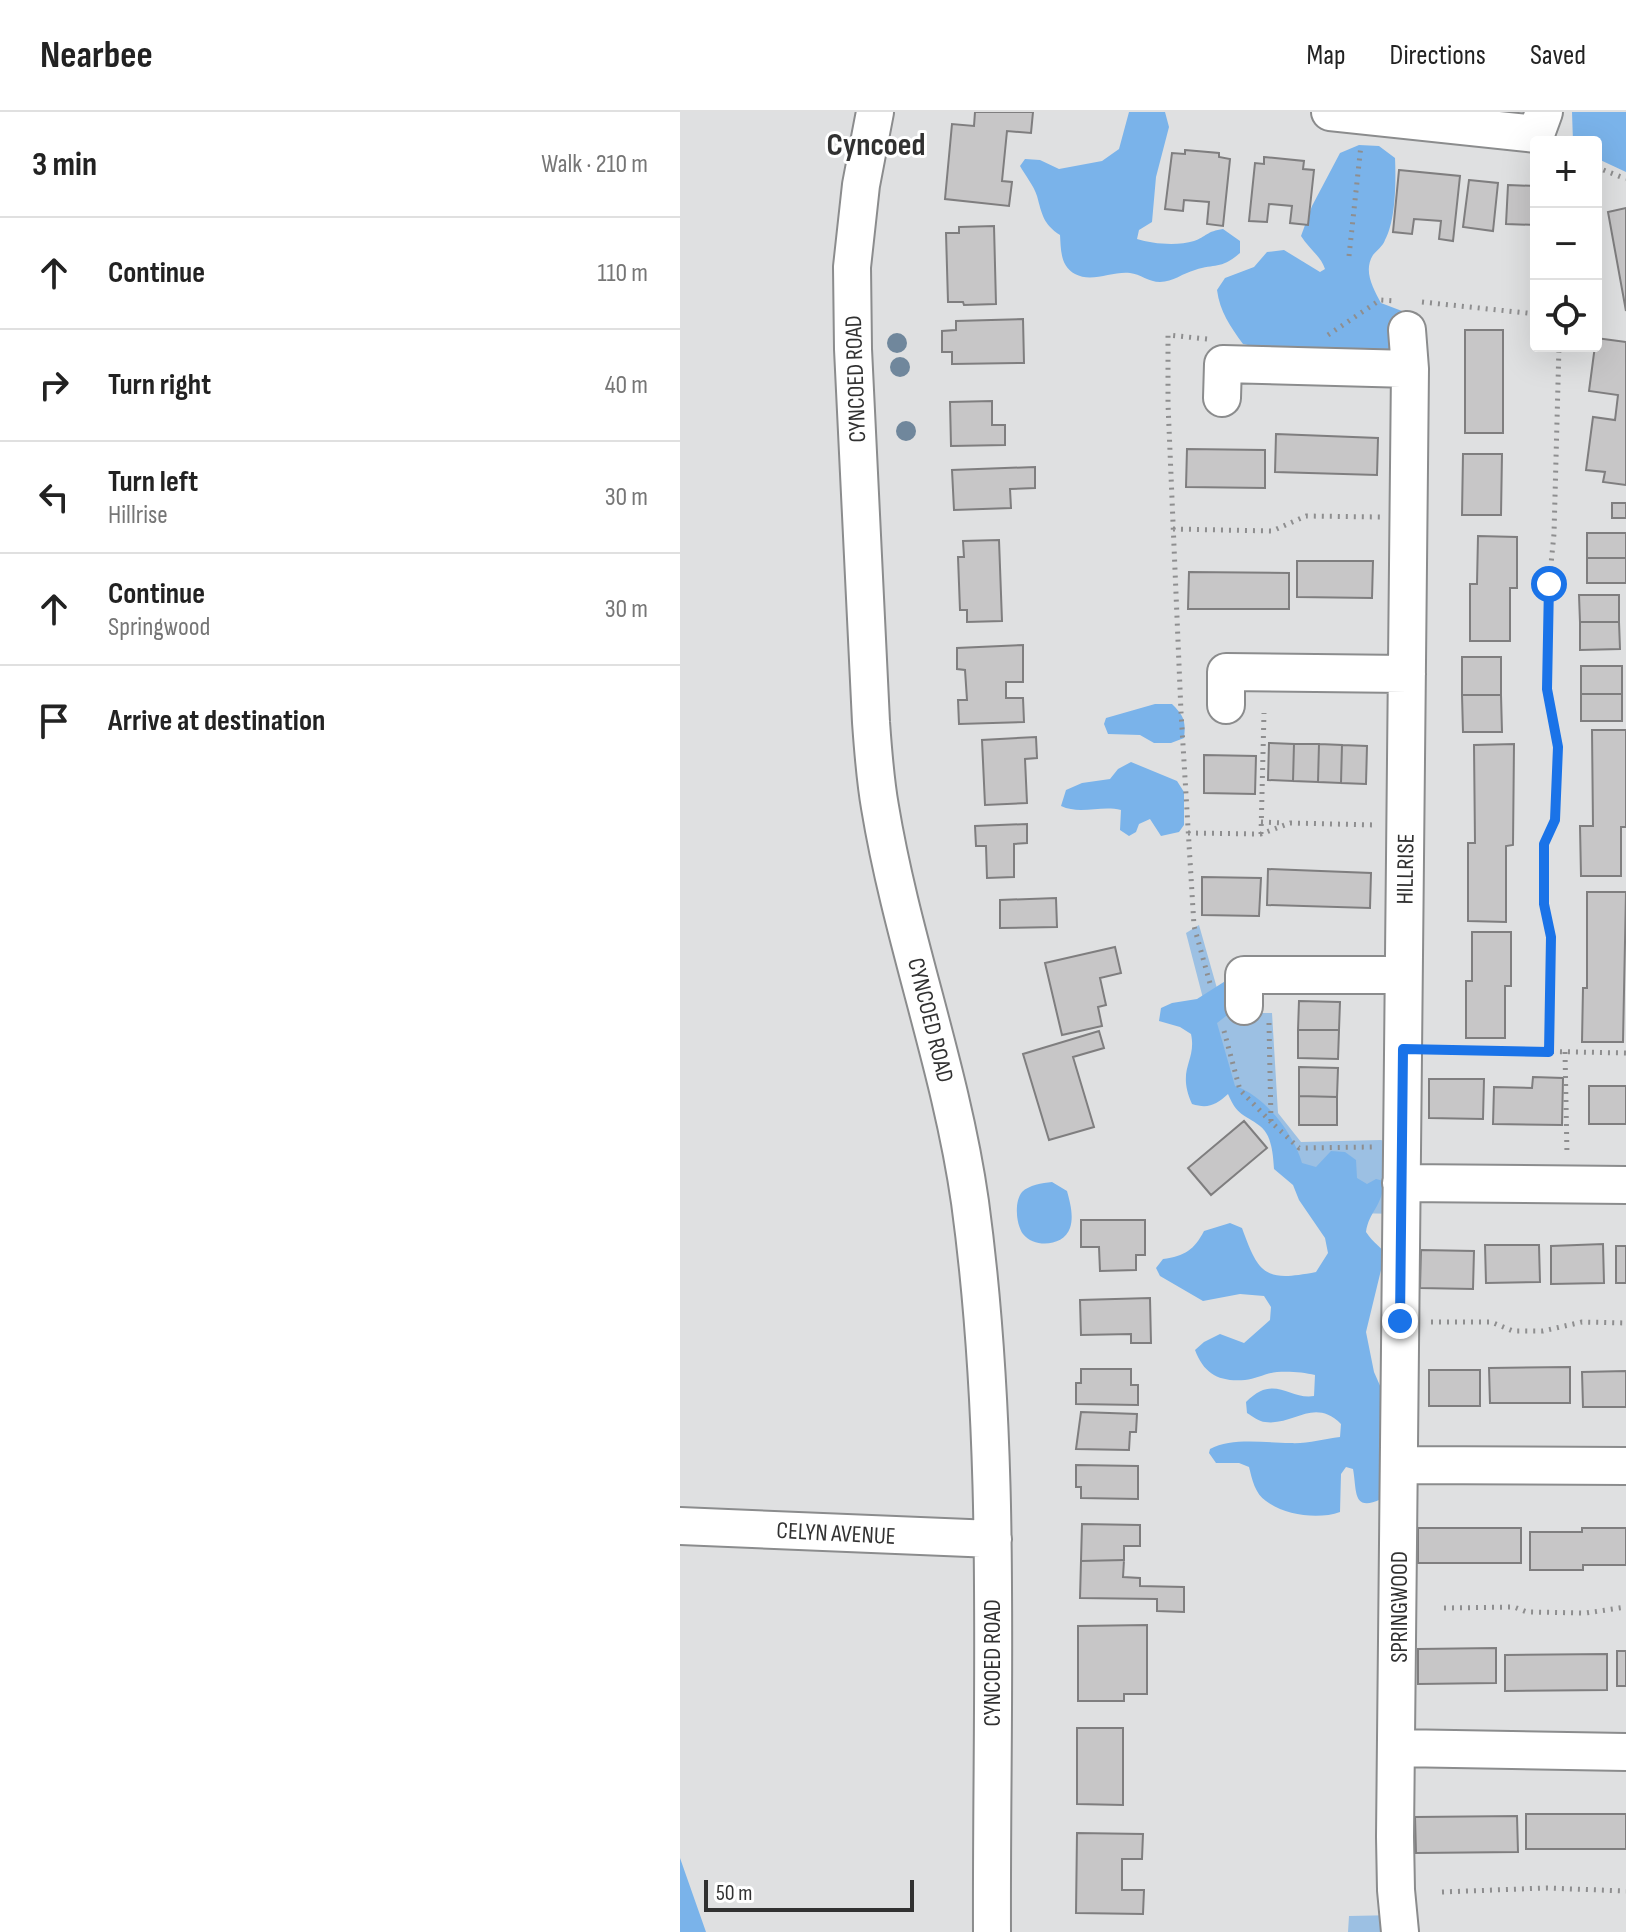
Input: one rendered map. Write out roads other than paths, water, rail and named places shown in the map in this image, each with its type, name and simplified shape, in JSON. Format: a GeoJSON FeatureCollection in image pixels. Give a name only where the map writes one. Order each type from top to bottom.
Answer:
{"type":"FeatureCollection","features":[{"type":"Feature","properties":{"kind":"street","name":"CYNCOED ROAD"},"geometry":{"type":"LineString","coordinates":[[875,112],[861,185],[852,267],[865,609],[875,772],[887,847],[939,1048],[970,1202],[990,1426],[993,1539],[992,1932]]}},
{"type":"Feature","properties":{"kind":"street"},"geometry":{"type":"LineString","coordinates":[[1347,114],[1540,123]]}},
{"type":"Feature","properties":{"kind":"street","name":"HILLRISE"},"geometry":{"type":"LineString","coordinates":[[1401,1183],[1409,518],[1410,369],[1407,330]]}},
{"type":"Feature","properties":{"kind":"street"},"geometry":{"type":"LineString","coordinates":[[1222,398],[1223,364],[1410,369]]}},
{"type":"Feature","properties":{"kind":"street"},"geometry":{"type":"LineString","coordinates":[[1226,705],[1226,672],[1407,674]]}},
{"type":"Feature","properties":{"kind":"street"},"geometry":{"type":"LineString","coordinates":[[1237,1010],[1244,975],[1403,975]]}},
{"type":"Feature","properties":{"kind":"street"},"geometry":{"type":"LineString","coordinates":[[1401,1183],[1626,1185]]}},
{"type":"Feature","properties":{"kind":"street","name":"SPRINGWOOD"},"geometry":{"type":"LineString","coordinates":[[1400,1932],[1396,1890],[1401,1183]]}},
{"type":"Feature","properties":{"kind":"street"},"geometry":{"type":"LineString","coordinates":[[1400,1465],[1626,1466]]}},
{"type":"Feature","properties":{"kind":"street","name":"CELYN AVENUE"},"geometry":{"type":"LineString","coordinates":[[680,1526],[993,1539]]}},
{"type":"Feature","properties":{"kind":"street"},"geometry":{"type":"LineString","coordinates":[[1397,1748],[1626,1752]]}},
{"type":"Feature","properties":{"kind":"district","name":"Cyncoed"},"geometry":{"type":"Point","coordinates":[876,144]}}]}
